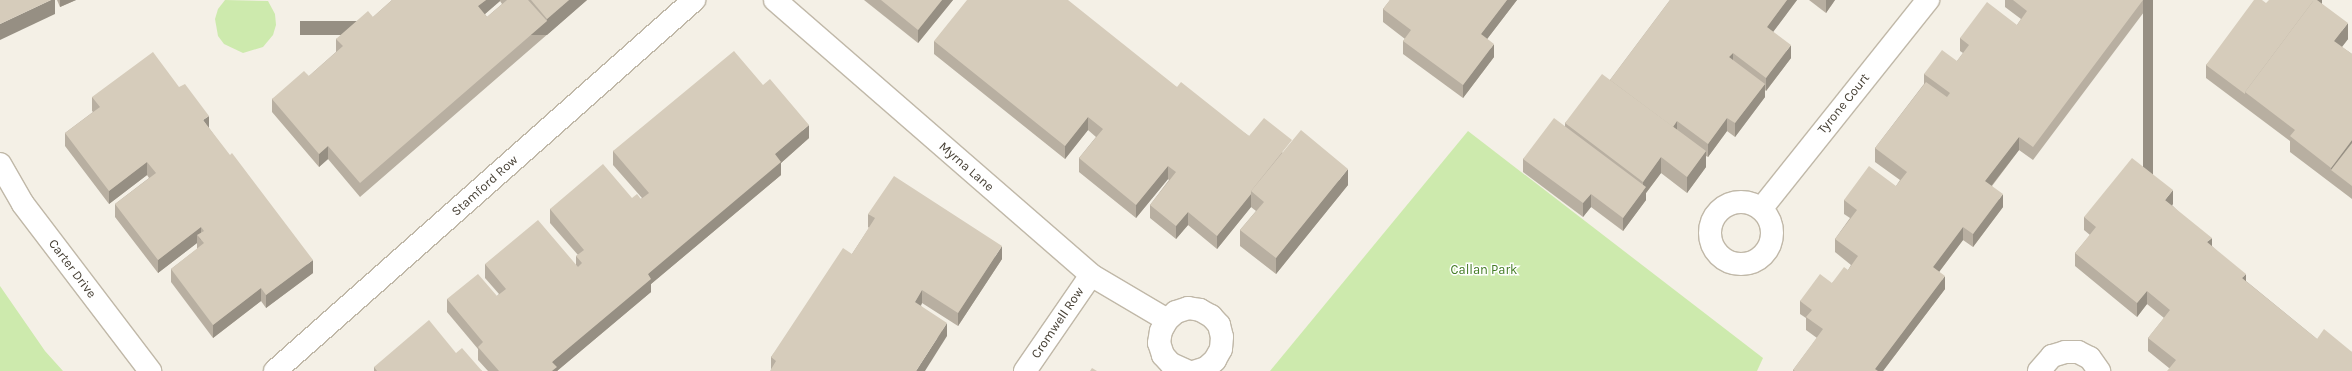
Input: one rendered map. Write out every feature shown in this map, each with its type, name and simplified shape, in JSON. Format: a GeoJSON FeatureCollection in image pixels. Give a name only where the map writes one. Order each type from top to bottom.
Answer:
{"type":"FeatureCollection","features":[{"type":"Feature","properties":{"kind":"street","name":"Stamford Row"},"geometry":{"type":"LineString","coordinates":[[275,371],[694,0]]}},
{"type":"Feature","properties":{"kind":"street","name":"Myrna Lane"},"geometry":{"type":"LineString","coordinates":[[775,0],[1091,275],[1167,320]]}},
{"type":"Feature","properties":{"kind":"street","name":"Tyrone Court"},"geometry":{"type":"LineString","coordinates":[[1761,209],[1928,0]]}},
{"type":"Feature","properties":{"kind":"street","name":"Carter Drive"},"geometry":{"type":"LineString","coordinates":[[0,164],[23,204],[150,371]]}},
{"type":"Feature","properties":{"kind":"street","name":"Cromwell Row"},"geometry":{"type":"LineString","coordinates":[[1025,371],[1091,275]]}},
{"type":"Feature","properties":{"kind":"street"},"geometry":{"type":"LineString","coordinates":[[1187,371],[1171,364],[1163,355],[1159,343],[1161,331],[1167,320],[1176,312],[1188,308],[1200,310],[1211,316],[1219,325],[1222,337],[1221,349],[1215,360],[1206,368],[1196,371]]}},
{"type":"Feature","properties":{"kind":"street"},"geometry":{"type":"LineString","coordinates":[[2039,371],[2052,356],[2065,352],[2078,352],[2090,358],[2099,371]]}},
{"type":"Feature","properties":{"kind":"green space"},"geometry":{"type":"Polygon","coordinates":[[[225,0],[268,1],[275,14],[276,25],[273,35],[263,47],[243,53],[224,44],[218,36],[215,19],[218,9],[225,0]]]}},
{"type":"Feature","properties":{"kind":"green space","name":"Callan Park"},"geometry":{"type":"Polygon","coordinates":[[[1468,131],[1763,358],[1757,371],[1270,371],[1468,131]]]}},
{"type":"Feature","properties":{"kind":"green space"},"geometry":{"type":"Polygon","coordinates":[[[0,286],[45,351],[63,371],[0,371],[0,286]]]}},
{"type":"Feature","properties":{"kind":"building"},"geometry":{"type":"Polygon","coordinates":[[[0,0],[51,0],[0,24],[0,0]]]}},
{"type":"Feature","properties":{"kind":"building"},"geometry":{"type":"Polygon","coordinates":[[[392,0],[486,0],[478,6],[487,17],[507,0],[528,0],[547,21],[360,183],[328,146],[319,154],[272,99],[304,71],[309,76],[343,46],[336,39],[368,11],[373,17],[392,0]]]}},
{"type":"Feature","properties":{"kind":"building"},"geometry":{"type":"Polygon","coordinates":[[[531,0],[569,0],[547,19],[531,0]]]}},
{"type":"Feature","properties":{"kind":"building"},"geometry":{"type":"Polygon","coordinates":[[[881,0],[942,0],[918,30],[881,0]]]}},
{"type":"Feature","properties":{"kind":"building"},"geometry":{"type":"Polygon","coordinates":[[[967,0],[1068,0],[1177,87],[1181,82],[1249,136],[1264,118],[1292,140],[1217,236],[1188,212],[1176,226],[1150,205],[1176,172],[1168,166],[1136,205],[1079,158],[1103,129],[1088,117],[1065,146],[934,41],[967,0]]]}},
{"type":"Feature","properties":{"kind":"building"},"geometry":{"type":"Polygon","coordinates":[[[1390,0],[1507,0],[1481,34],[1494,44],[1463,85],[1403,41],[1411,30],[1383,9],[1390,0]]]}},
{"type":"Feature","properties":{"kind":"building"},"geometry":{"type":"Polygon","coordinates":[[[1670,0],[1787,0],[1767,27],[1791,45],[1766,78],[1733,53],[1729,57],[1765,84],[1735,123],[1727,118],[1708,144],[1677,121],[1673,127],[1610,80],[1670,0]]]}},
{"type":"Feature","properties":{"kind":"building"},"geometry":{"type":"Polygon","coordinates":[[[2013,0],[2143,0],[2033,147],[2019,137],[1985,181],[2003,194],[1973,234],[1963,227],[1933,267],[1945,276],[1875,369],[1878,371],[1793,370],[1823,329],[1806,317],[1812,310],[1800,301],[1820,274],[1832,283],[1844,267],[1848,270],[1858,256],[1835,239],[1857,210],[1844,200],[1869,166],[1896,186],[1907,172],[1875,148],[1926,82],[1947,97],[1950,93],[1924,74],[1942,50],[1957,61],[1969,45],[1960,38],[1987,2],[2017,25],[2027,11],[2013,0]]]}},
{"type":"Feature","properties":{"kind":"building"},"geometry":{"type":"Polygon","coordinates":[[[2254,0],[2262,0],[2266,3],[2269,0],[2314,0],[2245,94],[2206,65],[2254,0]]]}},
{"type":"Feature","properties":{"kind":"building"},"geometry":{"type":"Polygon","coordinates":[[[2314,0],[2317,0],[2348,23],[2334,41],[2352,54],[2352,140],[2331,168],[2290,136],[2295,130],[2245,92],[2314,0]]]}},
{"type":"Feature","properties":{"kind":"building"},"geometry":{"type":"Polygon","coordinates":[[[734,51],[763,85],[770,79],[809,125],[775,154],[781,162],[648,274],[651,279],[552,362],[557,367],[552,371],[499,371],[478,347],[483,342],[447,299],[478,274],[497,296],[506,289],[485,264],[538,220],[578,267],[582,263],[576,256],[584,250],[550,209],[603,164],[632,198],[637,194],[641,199],[649,193],[613,151],[734,51]]]}},
{"type":"Feature","properties":{"kind":"building"},"geometry":{"type":"Polygon","coordinates":[[[153,52],[179,87],[185,84],[209,116],[203,120],[230,155],[232,153],[313,260],[266,295],[261,288],[213,325],[171,269],[204,243],[197,235],[204,231],[201,227],[158,260],[115,204],[156,173],[147,162],[109,191],[65,133],[100,107],[92,97],[153,52]]]}},
{"type":"Feature","properties":{"kind":"building"},"geometry":{"type":"Polygon","coordinates":[[[1602,74],[1706,151],[1687,177],[1661,157],[1643,182],[1565,123],[1602,74]]]}},
{"type":"Feature","properties":{"kind":"building"},"geometry":{"type":"Polygon","coordinates":[[[1554,118],[1646,187],[1623,218],[1591,194],[1583,203],[1523,159],[1554,118]]]}},
{"type":"Feature","properties":{"kind":"building"},"geometry":{"type":"Polygon","coordinates":[[[1301,130],[1348,169],[1276,258],[1240,230],[1264,202],[1251,191],[1301,130]]]}},
{"type":"Feature","properties":{"kind":"building"},"geometry":{"type":"Polygon","coordinates":[[[2352,143],[2352,186],[2331,170],[2352,143]]]}},
{"type":"Feature","properties":{"kind":"building"},"geometry":{"type":"Polygon","coordinates":[[[2132,158],[2173,190],[2165,200],[2212,238],[2207,242],[2246,274],[2242,278],[2317,339],[2324,329],[2352,352],[2352,371],[2167,371],[2176,360],[2148,338],[2170,310],[2147,291],[2137,303],[2075,253],[2096,227],[2084,217],[2132,158]]]}},
{"type":"Feature","properties":{"kind":"building"},"geometry":{"type":"Polygon","coordinates":[[[894,176],[1002,246],[958,313],[922,290],[915,302],[947,323],[916,371],[770,371],[776,361],[771,357],[843,248],[852,254],[875,218],[868,214],[894,176]]]}},
{"type":"Feature","properties":{"kind":"building"},"geometry":{"type":"Polygon","coordinates":[[[429,320],[456,353],[462,348],[482,371],[377,371],[374,367],[429,320]]]}},
{"type":"Feature","properties":{"kind":"building"},"geometry":{"type":"Polygon","coordinates":[[[1092,368],[1097,371],[1090,371],[1092,368]]]}}]}
